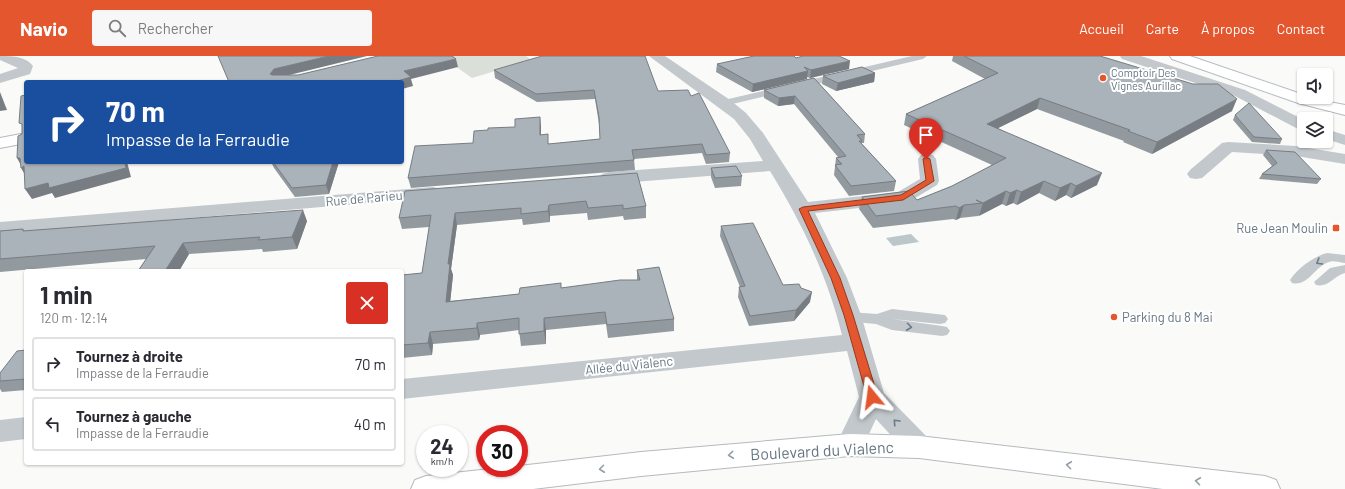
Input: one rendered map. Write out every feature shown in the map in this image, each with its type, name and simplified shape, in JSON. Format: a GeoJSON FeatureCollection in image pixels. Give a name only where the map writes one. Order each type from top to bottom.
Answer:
{"type":"FeatureCollection","features":[{"type":"Feature","properties":{"kind":"main road"},"geometry":{"type":"LineString","coordinates":[[1177,56],[1303,100],[1345,110]]}},
{"type":"Feature","properties":{"kind":"main road"},"geometry":{"type":"LineString","coordinates":[[1194,56],[1297,91]]}},
{"type":"Feature","properties":{"kind":"main road"},"geometry":{"type":"LineString","coordinates":[[1332,104],[1345,110]]}},
{"type":"Feature","properties":{"kind":"main road"},"geometry":{"type":"LineString","coordinates":[[0,144],[24,138]]}},
{"type":"Feature","properties":{"kind":"main road","name":"Boulevard du Vialenc"},"geometry":{"type":"LineString","coordinates":[[426,489],[664,462],[795,449],[850,446],[919,447],[1265,489]]}},
{"type":"Feature","properties":{"kind":"street"},"geometry":{"type":"LineString","coordinates":[[0,79],[24,71],[26,66],[2,56]]}},
{"type":"Feature","properties":{"kind":"street"},"geometry":{"type":"LineString","coordinates":[[656,56],[724,103],[740,116],[753,132],[803,209],[836,278],[872,397],[919,447]]}},
{"type":"Feature","properties":{"kind":"street"},"geometry":{"type":"LineString","coordinates":[[1127,56],[1240,94],[1297,122]]}},
{"type":"Feature","properties":{"kind":"street"},"geometry":{"type":"LineString","coordinates":[[1333,136],[1345,140]]}},
{"type":"Feature","properties":{"kind":"street"},"geometry":{"type":"LineString","coordinates":[[1196,174],[1228,147],[1296,151],[1345,159]]}},
{"type":"Feature","properties":{"kind":"street"},"geometry":{"type":"LineString","coordinates":[[803,209],[903,197],[930,181],[926,159]]}},
{"type":"Feature","properties":{"kind":"street"},"geometry":{"type":"LineString","coordinates":[[593,180],[775,165]]}},
{"type":"Feature","properties":{"kind":"street","name":"Rue de Parieu"},"geometry":{"type":"LineString","coordinates":[[0,228],[451,191]]}},
{"type":"Feature","properties":{"kind":"street","name":"Allée du Vialenc"},"geometry":{"type":"LineString","coordinates":[[404,389],[856,342]]}},
{"type":"Feature","properties":{"kind":"street"},"geometry":{"type":"LineString","coordinates":[[850,446],[872,397]]}},
{"type":"Feature","properties":{"kind":"street"},"geometry":{"type":"LineString","coordinates":[[0,431],[24,428]]}},
{"type":"Feature","properties":{"kind":"lane"},"geometry":{"type":"LineString","coordinates":[[724,103],[923,56]]}},
{"type":"Feature","properties":{"kind":"lane"},"geometry":{"type":"LineString","coordinates":[[1297,280],[1313,266],[1327,257],[1345,259]]}},
{"type":"Feature","properties":{"kind":"lane"},"geometry":{"type":"LineString","coordinates":[[1321,282],[1335,271],[1345,269]]}},
{"type":"Feature","properties":{"kind":"lane"},"geometry":{"type":"LineString","coordinates":[[849,317],[878,319],[892,324],[941,325]]}},
{"type":"Feature","properties":{"kind":"shaded area"},"geometry":{"type":"Polygon","coordinates":[[[441,56],[526,56],[531,60],[472,78],[441,56]]]}},
{"type":"Feature","properties":{"kind":"shaded area"},"geometry":{"type":"Polygon","coordinates":[[[911,234],[919,242],[893,246],[886,238],[911,234]]]}},
{"type":"Feature","properties":{"kind":"building"},"geometry":{"type":"Polygon","coordinates":[[[218,56],[329,56],[274,69],[270,74],[272,75],[298,75],[378,56],[452,56],[456,59],[404,71],[411,77],[401,80],[228,80],[218,56]]]}},
{"type":"Feature","properties":{"kind":"building"},"geometry":{"type":"Polygon","coordinates":[[[542,56],[645,56],[658,91],[688,90],[691,96],[699,93],[730,153],[706,155],[702,144],[632,150],[634,160],[408,178],[415,146],[473,143],[474,131],[488,130],[488,128],[515,127],[515,119],[540,117],[540,135],[548,134],[548,144],[600,139],[599,117],[594,90],[536,94],[494,70],[542,56]]]}},
{"type":"Feature","properties":{"kind":"building"},"geometry":{"type":"Polygon","coordinates":[[[754,56],[794,56],[796,58],[803,56],[839,56],[850,61],[811,70],[804,67],[808,71],[753,84],[717,64],[754,56]]]}},
{"type":"Feature","properties":{"kind":"building"},"geometry":{"type":"Polygon","coordinates":[[[964,56],[1100,56],[1193,84],[1218,84],[1237,99],[1157,142],[1128,131],[1130,130],[1040,98],[987,124],[1102,173],[1076,186],[1071,183],[1060,188],[1044,181],[1021,192],[1017,190],[1010,193],[1006,191],[983,203],[976,200],[982,203],[964,205],[959,208],[956,206],[876,216],[862,197],[909,191],[917,200],[952,186],[1006,158],[906,114],[998,73],[964,56]]]}},
{"type":"Feature","properties":{"kind":"building"},"geometry":{"type":"Polygon","coordinates":[[[862,67],[875,73],[838,83],[823,76],[862,67]]]}},
{"type":"Feature","properties":{"kind":"building"},"geometry":{"type":"Polygon","coordinates":[[[814,78],[865,134],[857,135],[862,141],[859,141],[896,181],[851,186],[835,165],[842,164],[836,158],[846,156],[795,96],[779,98],[764,90],[814,78]]]}},
{"type":"Feature","properties":{"kind":"building"},"geometry":{"type":"Polygon","coordinates":[[[24,95],[24,164],[125,164],[126,168],[49,188],[48,183],[25,189],[24,166],[21,168],[20,158],[17,158],[18,136],[22,134],[22,124],[19,123],[21,96],[24,95]]]}},
{"type":"Feature","properties":{"kind":"building"},"geometry":{"type":"Polygon","coordinates":[[[1249,103],[1282,139],[1254,137],[1235,115],[1249,103]]]}},
{"type":"Feature","properties":{"kind":"building"},"geometry":{"type":"Polygon","coordinates":[[[1266,150],[1295,152],[1321,179],[1262,174],[1277,163],[1266,150]]]}},
{"type":"Feature","properties":{"kind":"building"},"geometry":{"type":"Polygon","coordinates":[[[274,164],[332,164],[326,185],[292,188],[274,164]]]}},
{"type":"Feature","properties":{"kind":"building"},"geometry":{"type":"Polygon","coordinates":[[[736,166],[742,176],[715,178],[711,168],[736,166]]]}},
{"type":"Feature","properties":{"kind":"building"},"geometry":{"type":"Polygon","coordinates":[[[637,173],[646,206],[623,209],[623,205],[588,208],[586,201],[549,205],[548,211],[521,214],[521,208],[455,213],[448,264],[450,264],[446,302],[519,294],[520,288],[561,283],[561,288],[620,280],[640,280],[637,270],[659,267],[674,319],[607,325],[605,312],[544,318],[544,331],[519,334],[519,318],[477,323],[477,328],[430,332],[428,343],[404,345],[404,275],[422,273],[431,215],[399,218],[405,191],[637,173]]]}},
{"type":"Feature","properties":{"kind":"building"},"geometry":{"type":"Polygon","coordinates":[[[303,210],[292,237],[258,240],[260,237],[183,243],[166,269],[139,269],[155,246],[0,259],[0,231],[23,229],[23,231],[303,210]]]}},
{"type":"Feature","properties":{"kind":"building"},"geometry":{"type":"Polygon","coordinates":[[[753,223],[783,285],[799,284],[801,288],[812,292],[796,310],[750,316],[739,287],[745,286],[721,226],[753,223]]]}},
{"type":"Feature","properties":{"kind":"building"},"geometry":{"type":"Polygon","coordinates":[[[24,350],[24,379],[0,381],[0,373],[17,351],[24,350]]]}},
{"type":"Feature","properties":{"kind":"place","name":"Comptoir Des Vignes Aurillac"},"geometry":{"type":"Point","coordinates":[1103,78]}},
{"type":"Feature","properties":{"kind":"place","name":"Rue Jean Moulin"},"geometry":{"type":"Point","coordinates":[1336,228]}},
{"type":"Feature","properties":{"kind":"place","name":"Parking du 8 Mai"},"geometry":{"type":"Point","coordinates":[1114,317]}},
{"type":"Feature","properties":{"kind":"route"},"geometry":{"type":"LineString","coordinates":[[872,397],[836,278],[803,209],[903,197],[930,181],[926,159]]}}]}
